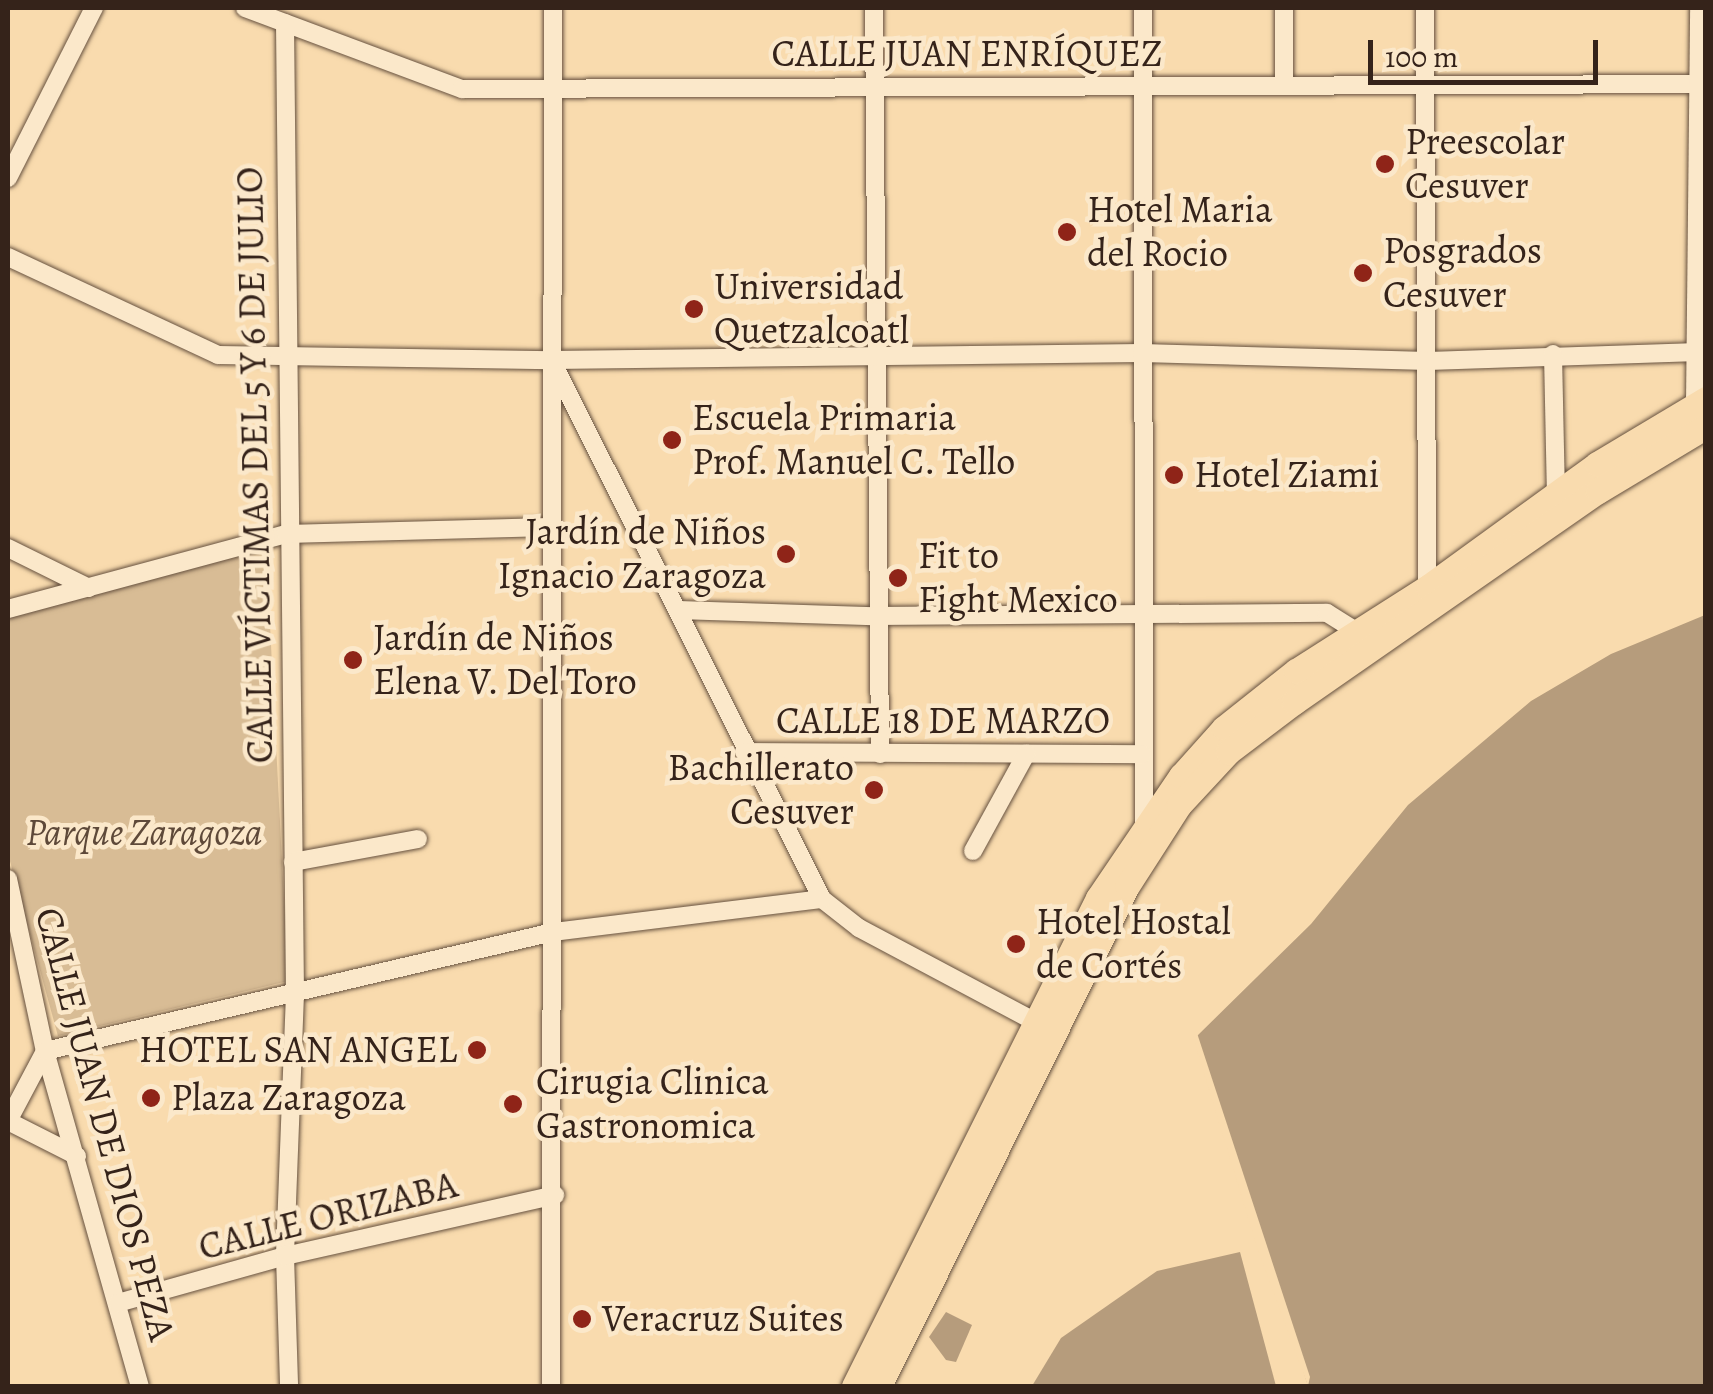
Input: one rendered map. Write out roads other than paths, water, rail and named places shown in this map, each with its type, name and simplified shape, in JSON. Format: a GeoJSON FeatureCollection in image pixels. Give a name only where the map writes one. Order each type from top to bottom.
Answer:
{"type":"FeatureCollection","features":[{"type":"Feature","properties":{"kind":"main road"},"geometry":{"type":"LineString","coordinates":[[878,1386],[1128,886],[1180,806],[1228,752],[1556,495],[1702,410]]}},
{"type":"Feature","properties":{"kind":"main road"},"geometry":{"type":"LineString","coordinates":[[854,1386],[1034,1021],[1144,822],[1224,728],[1357,632],[1427,598],[1556,521],[1702,410]]}},
{"type":"Feature","properties":{"kind":"street"},"geometry":{"type":"LineString","coordinates":[[8,178],[94,8]]}},
{"type":"Feature","properties":{"kind":"street","name":"CALLE JUAN ENRÍQUEZ"},"geometry":{"type":"LineString","coordinates":[[244,8],[462,89],[553,92],[874,86],[1702,84]]}},
{"type":"Feature","properties":{"kind":"street"},"geometry":{"type":"LineString","coordinates":[[551,1386],[555,1195],[550,526],[554,8]]}},
{"type":"Feature","properties":{"kind":"street"},"geometry":{"type":"LineString","coordinates":[[874,8],[874,616],[880,754]]}},
{"type":"Feature","properties":{"kind":"street"},"geometry":{"type":"LineString","coordinates":[[1143,8],[1144,822]]}},
{"type":"Feature","properties":{"kind":"street"},"geometry":{"type":"LineString","coordinates":[[1284,8],[1284,85]]}},
{"type":"Feature","properties":{"kind":"street"},"geometry":{"type":"LineString","coordinates":[[1426,8],[1427,598]]}},
{"type":"Feature","properties":{"kind":"street"},"geometry":{"type":"LineString","coordinates":[[1699,8],[1702,410]]}},
{"type":"Feature","properties":{"kind":"street","name":"CALLE VÍCTIMAS DEL 5 Y 6 DE JULIO"},"geometry":{"type":"LineString","coordinates":[[285,22],[286,534],[296,994],[285,1256],[289,1386]]}},
{"type":"Feature","properties":{"kind":"street"},"geometry":{"type":"LineString","coordinates":[[8,257],[218,355],[552,360],[1142,353],[1428,362],[1553,354],[1699,352]]}},
{"type":"Feature","properties":{"kind":"street"},"geometry":{"type":"LineString","coordinates":[[1553,354],[1556,521]]}},
{"type":"Feature","properties":{"kind":"street"},"geometry":{"type":"LineString","coordinates":[[552,360],[678,610],[744,752],[822,899],[859,928],[1034,1021]]}},
{"type":"Feature","properties":{"kind":"street"},"geometry":{"type":"LineString","coordinates":[[8,609],[286,534],[550,526]]}},
{"type":"Feature","properties":{"kind":"street"},"geometry":{"type":"LineString","coordinates":[[8,548],[89,588]]}},
{"type":"Feature","properties":{"kind":"street"},"geometry":{"type":"LineString","coordinates":[[678,610],[874,616],[1327,613],[1357,632]]}},
{"type":"Feature","properties":{"kind":"street","name":"CALLE 18 DE MARZO"},"geometry":{"type":"LineString","coordinates":[[744,752],[1142,754]]}},
{"type":"Feature","properties":{"kind":"street"},"geometry":{"type":"LineString","coordinates":[[973,851],[1026,754]]}},
{"type":"Feature","properties":{"kind":"street"},"geometry":{"type":"LineString","coordinates":[[293,862],[418,838]]}},
{"type":"Feature","properties":{"kind":"street","name":"CALLE JUAN DE DIOS PEZA"},"geometry":{"type":"LineString","coordinates":[[8,878],[45,1051],[140,1386]]}},
{"type":"Feature","properties":{"kind":"street"},"geometry":{"type":"LineString","coordinates":[[77,1156],[8,1120],[45,1051],[553,932],[822,899]]}},
{"type":"Feature","properties":{"kind":"street","name":"CALLE ORIZABA"},"geometry":{"type":"LineString","coordinates":[[118,1303],[285,1256],[555,1195]]}},
{"type":"Feature","properties":{"kind":"place","name":"Preescolar Cesuver"},"geometry":{"type":"Point","coordinates":[1385,164]}},
{"type":"Feature","properties":{"kind":"place","name":"Hotel Maria del Rocio"},"geometry":{"type":"Point","coordinates":[1067,232]}},
{"type":"Feature","properties":{"kind":"place","name":"Posgrados Cesuver"},"geometry":{"type":"Point","coordinates":[1363,273]}},
{"type":"Feature","properties":{"kind":"place","name":"Universidad Quetzalcoatl"},"geometry":{"type":"Point","coordinates":[694,309]}},
{"type":"Feature","properties":{"kind":"place","name":"Escuela Primaria Prof. Manuel C. Tello"},"geometry":{"type":"Point","coordinates":[672,440]}},
{"type":"Feature","properties":{"kind":"place","name":"Hotel Ziami"},"geometry":{"type":"Point","coordinates":[1174,475]}},
{"type":"Feature","properties":{"kind":"place","name":"Jardín de Niños Ignacio Zaragoza"},"geometry":{"type":"Point","coordinates":[786,554]}},
{"type":"Feature","properties":{"kind":"place","name":"Fit to Fight Mexico"},"geometry":{"type":"Point","coordinates":[898,578]}},
{"type":"Feature","properties":{"kind":"place","name":"Jardín de Niños Elena V. Del Toro"},"geometry":{"type":"Point","coordinates":[353,660]}},
{"type":"Feature","properties":{"kind":"place","name":"Bachillerato Cesuver"},"geometry":{"type":"Point","coordinates":[874,790]}},
{"type":"Feature","properties":{"kind":"place","name":"Hotel Hostal de Cortés"},"geometry":{"type":"Point","coordinates":[1016,944]}},
{"type":"Feature","properties":{"kind":"place","name":"HOTEL SAN ANGEL"},"geometry":{"type":"Point","coordinates":[477,1050]}},
{"type":"Feature","properties":{"kind":"place","name":"Plaza Zaragoza"},"geometry":{"type":"Point","coordinates":[151,1098]}},
{"type":"Feature","properties":{"kind":"place","name":"Cirugia Clinica Gastronomica"},"geometry":{"type":"Point","coordinates":[513,1104]}},
{"type":"Feature","properties":{"kind":"place","name":"Veracruz Suites"},"geometry":{"type":"Point","coordinates":[582,1319]}},
{"type":"Feature","properties":{"kind":"park label","name":"Parque Zaragoza"},"geometry":{"type":"Point","coordinates":[144,833]}}]}
